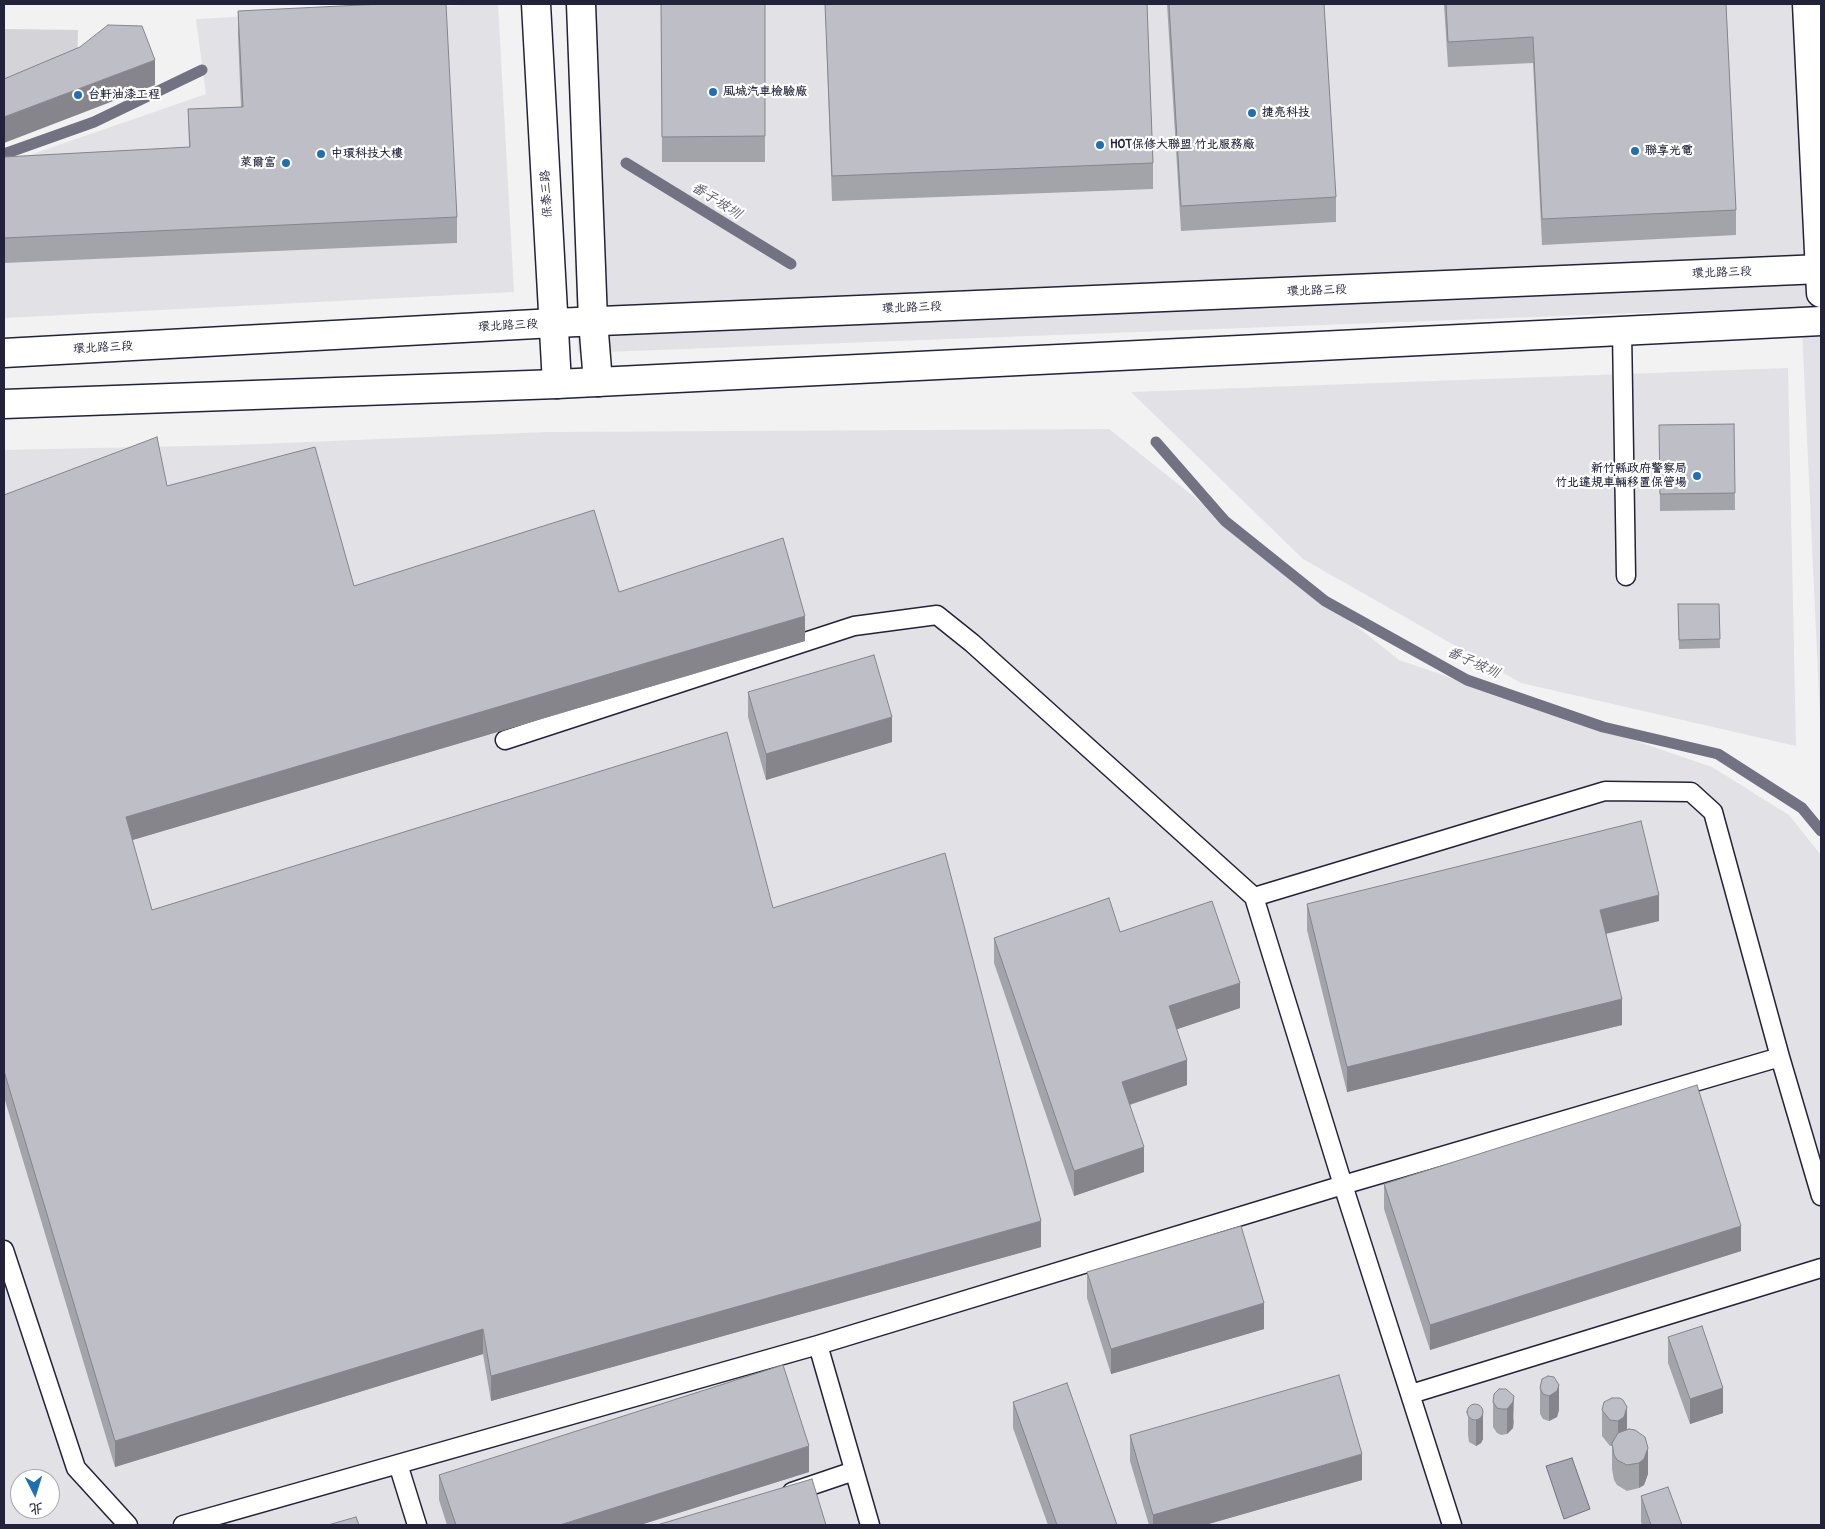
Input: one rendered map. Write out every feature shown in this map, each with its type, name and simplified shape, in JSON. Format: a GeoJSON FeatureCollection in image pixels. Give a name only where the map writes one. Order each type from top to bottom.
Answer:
{"type":"FeatureCollection","features":[{"type":"Feature","properties":{"kind":"street","name":"保泰三路"},"geometry":{"type":"LineString","coordinates":[[536,4],[557,384]]}},
{"type":"Feature","properties":{"kind":"street"},"geometry":{"type":"LineString","coordinates":[[581,4],[598,382]]}},
{"type":"Feature","properties":{"kind":"street"},"geometry":{"type":"LineString","coordinates":[[1807,4],[1821,277]]}},
{"type":"Feature","properties":{"kind":"street","name":"環北路三段"},"geometry":{"type":"LineString","coordinates":[[4,353],[554,323],[1821,277]]}},
{"type":"Feature","properties":{"kind":"street"},"geometry":{"type":"LineString","coordinates":[[4,404],[557,384],[1821,322]]}},
{"type":"Feature","properties":{"kind":"lane"},"geometry":{"type":"LineString","coordinates":[[1622,332],[1626,576]]}},
{"type":"Feature","properties":{"kind":"lane"},"geometry":{"type":"LineString","coordinates":[[505,740],[854,626],[937,615],[980,650],[1254,898],[1343,1185],[1452,1525]]}},
{"type":"Feature","properties":{"kind":"lane"},"geometry":{"type":"LineString","coordinates":[[1254,898],[1605,791],[1691,792],[1713,812],[1780,1057],[1821,1196]]}},
{"type":"Feature","properties":{"kind":"lane"},"geometry":{"type":"LineString","coordinates":[[183,1525],[818,1345],[1343,1185],[1780,1057]]}},
{"type":"Feature","properties":{"kind":"lane"},"geometry":{"type":"LineString","coordinates":[[4,1250],[76,1468],[128,1525]]}},
{"type":"Feature","properties":{"kind":"lane"},"geometry":{"type":"LineString","coordinates":[[1410,1394],[1821,1268]]}},
{"type":"Feature","properties":{"kind":"lane"},"geometry":{"type":"LineString","coordinates":[[818,1345],[870,1525]]}},
{"type":"Feature","properties":{"kind":"lane"},"geometry":{"type":"LineString","coordinates":[[398,1464],[417,1525]]}},
{"type":"Feature","properties":{"kind":"lane"},"geometry":{"type":"LineString","coordinates":[[773,1498],[854,1471]]}},
{"type":"Feature","properties":{"kind":"shaded area","name":"中環科技大樓"},"geometry":{"type":"Polygon","coordinates":[[[498,4],[514,292],[4,318],[4,164],[206,94],[196,19],[498,4]]]}},
{"type":"Feature","properties":{"kind":"shaded area"},"geometry":{"type":"Polygon","coordinates":[[[566,4],[1821,4],[1821,740],[1801,307],[578,353],[566,4]]]}},
{"type":"Feature","properties":{"kind":"shaded area"},"geometry":{"type":"Polygon","coordinates":[[[4,29],[78,30],[77,67],[4,97],[4,29]]]}},
{"type":"Feature","properties":{"kind":"shaded area"},"geometry":{"type":"Polygon","coordinates":[[[1788,368],[1796,746],[1521,683],[1303,559],[1131,392],[1788,368]]]}},
{"type":"Feature","properties":{"kind":"shaded area"},"geometry":{"type":"Polygon","coordinates":[[[1109,429],[1399,660],[1712,767],[1789,815],[1821,855],[1821,1525],[4,1525],[4,450],[234,445],[547,432],[1109,429]]]}},
{"type":"Feature","properties":{"kind":"shaded area"},"geometry":{"type":"Polygon","coordinates":[[[1572,1458],[1590,1509],[1564,1519],[1546,1466],[1572,1458]]]}},
{"type":"Feature","properties":{"kind":"building","name":"中環科技大樓"},"geometry":{"type":"Polygon","coordinates":[[[382,4],[446,4],[457,217],[4,238],[4,157],[190,147],[188,109],[243,107],[238,11],[382,4]]]}},
{"type":"Feature","properties":{"kind":"building","name":"風城汽車檢驗廠"},"geometry":{"type":"Polygon","coordinates":[[[661,4],[765,4],[765,136],[662,137],[661,4]]]}},
{"type":"Feature","properties":{"kind":"building"},"geometry":{"type":"Polygon","coordinates":[[[825,4],[1147,4],[1153,163],[832,176],[825,4]]]}},
{"type":"Feature","properties":{"kind":"building","name":"捷亮科技"},"geometry":{"type":"Polygon","coordinates":[[[1169,4],[1324,4],[1336,197],[1181,206],[1169,4]]]}},
{"type":"Feature","properties":{"kind":"building","name":"聯享光電"},"geometry":{"type":"Polygon","coordinates":[[[1446,4],[1726,4],[1736,210],[1542,219],[1533,37],[1448,42],[1446,4]]]}},
{"type":"Feature","properties":{"kind":"building"},"geometry":{"type":"Polygon","coordinates":[[[108,25],[142,26],[155,60],[4,117],[4,79],[80,47],[108,25]]]}},
{"type":"Feature","properties":{"kind":"building","name":"新竹縣政府警察局 竹北違規車輛移置保管場"},"geometry":{"type":"Polygon","coordinates":[[[1734,424],[1735,493],[1660,494],[1659,425],[1734,424]]]}},
{"type":"Feature","properties":{"kind":"building"},"geometry":{"type":"Polygon","coordinates":[[[157,437],[167,486],[315,447],[354,586],[594,510],[619,592],[783,538],[805,616],[126,817],[152,910],[727,732],[773,908],[945,853],[1041,1221],[491,1376],[483,1329],[115,1441],[4,1071],[4,495],[157,437]]]}},
{"type":"Feature","properties":{"kind":"building"},"geometry":{"type":"Polygon","coordinates":[[[1678,604],[1719,604],[1720,639],[1679,640],[1678,604]]]}},
{"type":"Feature","properties":{"kind":"building"},"geometry":{"type":"Polygon","coordinates":[[[874,655],[892,717],[766,754],[748,692],[874,655]]]}},
{"type":"Feature","properties":{"kind":"building"},"geometry":{"type":"Polygon","coordinates":[[[1641,821],[1659,895],[1600,910],[1622,999],[1347,1067],[1307,904],[1641,821]]]}},
{"type":"Feature","properties":{"kind":"building"},"geometry":{"type":"Polygon","coordinates":[[[1109,898],[1120,932],[1212,901],[1240,983],[1169,1006],[1187,1060],[1122,1082],[1144,1147],[1074,1171],[994,938],[1109,898]]]}},
{"type":"Feature","properties":{"kind":"building"},"geometry":{"type":"Polygon","coordinates":[[[1697,1085],[1741,1226],[1430,1325],[1384,1184],[1697,1085]]]}},
{"type":"Feature","properties":{"kind":"building"},"geometry":{"type":"Polygon","coordinates":[[[1241,1226],[1264,1303],[1111,1349],[1087,1272],[1241,1226]]]}},
{"type":"Feature","properties":{"kind":"building"},"geometry":{"type":"Polygon","coordinates":[[[1702,1326],[1723,1388],[1690,1399],[1668,1337],[1702,1326]]]}},
{"type":"Feature","properties":{"kind":"building"},"geometry":{"type":"Polygon","coordinates":[[[783,1365],[809,1446],[560,1525],[456,1525],[439,1475],[783,1365]]]}},
{"type":"Feature","properties":{"kind":"building"},"geometry":{"type":"Polygon","coordinates":[[[1339,1375],[1362,1454],[1153,1515],[1130,1435],[1339,1375]]]}},
{"type":"Feature","properties":{"kind":"building"},"geometry":{"type":"Polygon","coordinates":[[[1548,1376],[1554,1377],[1559,1385],[1557,1391],[1549,1396],[1543,1394],[1540,1388],[1542,1379],[1548,1376]]]}},
{"type":"Feature","properties":{"kind":"building"},"geometry":{"type":"Polygon","coordinates":[[[1067,1383],[1117,1525],[1057,1525],[1013,1402],[1067,1383]]]}},
{"type":"Feature","properties":{"kind":"building"},"geometry":{"type":"Polygon","coordinates":[[[1499,1389],[1506,1389],[1514,1396],[1513,1402],[1507,1409],[1497,1408],[1493,1402],[1494,1394],[1499,1389]]]}},
{"type":"Feature","properties":{"kind":"building"},"geometry":{"type":"Polygon","coordinates":[[[1612,1398],[1620,1398],[1627,1407],[1624,1417],[1618,1421],[1610,1420],[1602,1410],[1604,1402],[1612,1398]]]}},
{"type":"Feature","properties":{"kind":"building"},"geometry":{"type":"Polygon","coordinates":[[[1475,1404],[1483,1412],[1475,1420],[1467,1412],[1475,1404]]]}},
{"type":"Feature","properties":{"kind":"building"},"geometry":{"type":"Polygon","coordinates":[[[1629,1429],[1635,1430],[1645,1437],[1648,1448],[1644,1459],[1639,1463],[1627,1465],[1617,1460],[1612,1443],[1618,1433],[1629,1429]]]}},
{"type":"Feature","properties":{"kind":"building"},"geometry":{"type":"Polygon","coordinates":[[[812,1479],[826,1525],[657,1525],[812,1479]]]}},
{"type":"Feature","properties":{"kind":"building"},"geometry":{"type":"Polygon","coordinates":[[[1668,1487],[1682,1525],[1651,1525],[1641,1496],[1668,1487]]]}},
{"type":"Feature","properties":{"kind":"building"},"geometry":{"type":"Polygon","coordinates":[[[356,1517],[359,1525],[328,1525],[356,1517]]]}},
{"type":"Feature","properties":{"kind":"waterway"},"geometry":{"type":"LineString","coordinates":[[4,154],[94,122],[202,70]]}},
{"type":"Feature","properties":{"kind":"waterway","name":"番子坡圳"},"geometry":{"type":"LineString","coordinates":[[626,163],[791,264]]}},
{"type":"Feature","properties":{"kind":"waterway","name":"番子坡圳"},"geometry":{"type":"LineString","coordinates":[[1156,442],[1225,521],[1325,601],[1467,680],[1603,727],[1718,754],[1802,808],[1821,831]]}},
{"type":"Feature","properties":{"kind":"place","name":"風城汽車檢驗廠"},"geometry":{"type":"Point","coordinates":[713,92]}},
{"type":"Feature","properties":{"kind":"place","name":"台軒油漆工程"},"geometry":{"type":"Point","coordinates":[78,95]}},
{"type":"Feature","properties":{"kind":"place","name":"捷亮科技"},"geometry":{"type":"Point","coordinates":[1252,113]}},
{"type":"Feature","properties":{"kind":"place","name":"HOT保修大聯盟 竹北服務廠"},"geometry":{"type":"Point","coordinates":[1100,145]}},
{"type":"Feature","properties":{"kind":"place","name":"聯享光電"},"geometry":{"type":"Point","coordinates":[1635,151]}},
{"type":"Feature","properties":{"kind":"place","name":"中環科技大樓"},"geometry":{"type":"Point","coordinates":[321,154]}},
{"type":"Feature","properties":{"kind":"place","name":"萊爾富"},"geometry":{"type":"Point","coordinates":[286,163]}},
{"type":"Feature","properties":{"kind":"place","name":"新竹縣政府警察局 竹北違規車輛移置保管場"},"geometry":{"type":"Point","coordinates":[1697,476]}}]}
